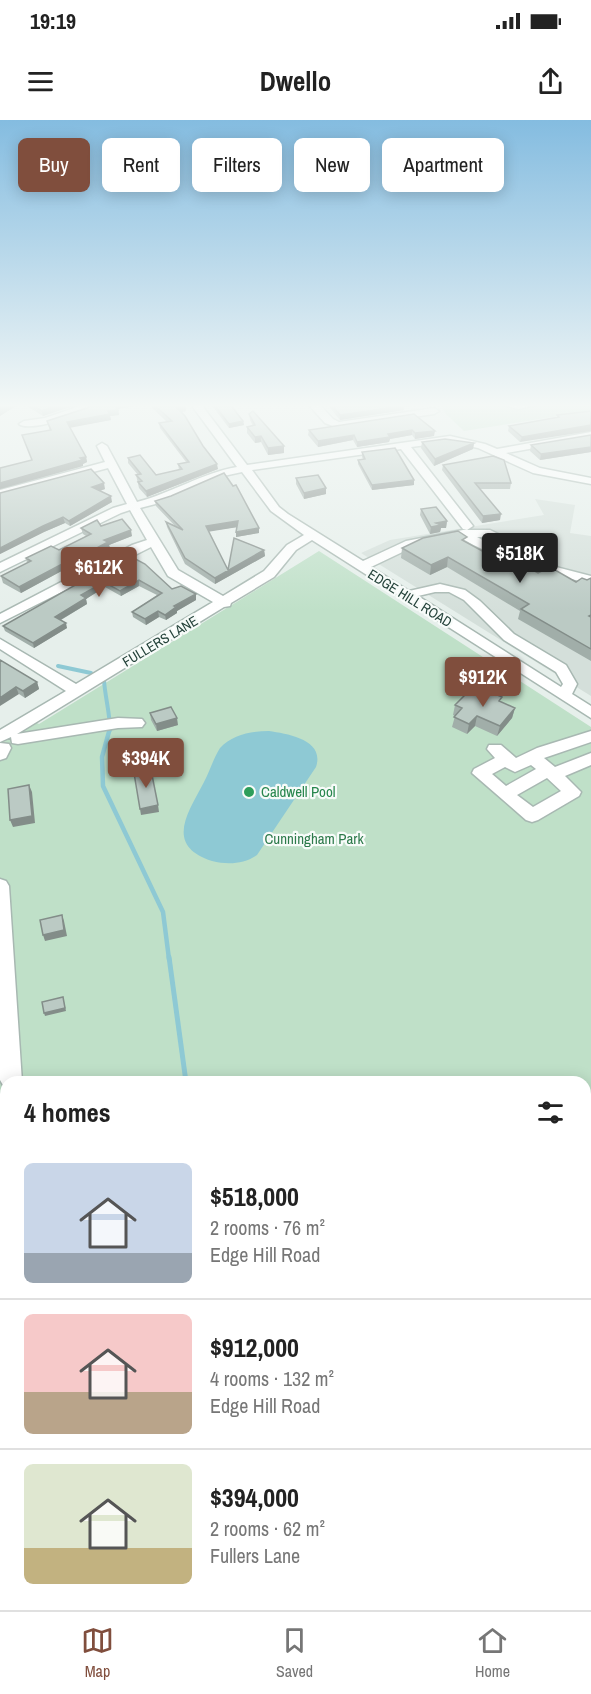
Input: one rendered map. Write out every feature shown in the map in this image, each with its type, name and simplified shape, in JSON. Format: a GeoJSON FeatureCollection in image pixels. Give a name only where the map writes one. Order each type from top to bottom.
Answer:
{"type":"FeatureCollection","features":[{"type":"Feature","properties":{"kind":"street"},"geometry":{"type":"LineString","coordinates":[[0,494],[79,473]]}},
{"type":"Feature","properties":{"kind":"street"},"geometry":{"type":"LineString","coordinates":[[115,473],[153,542],[175,576],[225,603]]}},
{"type":"Feature","properties":{"kind":"street"},"geometry":{"type":"LineString","coordinates":[[0,568],[117,510],[167,498],[223,473]]}},
{"type":"Feature","properties":{"kind":"street","name":"EDGE HILL ROAD"},"geometry":{"type":"LineString","coordinates":[[248,473],[275,508],[312,536],[591,713]]}},
{"type":"Feature","properties":{"kind":"street"},"geometry":{"type":"LineString","coordinates":[[424,473],[465,530],[493,551],[518,561],[591,580]]}},
{"type":"Feature","properties":{"kind":"street"},"geometry":{"type":"LineString","coordinates":[[545,473],[591,481]]}},
{"type":"Feature","properties":{"kind":"street"},"geometry":{"type":"LineString","coordinates":[[361,567],[410,544],[465,530],[486,533],[532,554],[591,568]]}},
{"type":"Feature","properties":{"kind":"street","name":"FULLERS LANE"},"geometry":{"type":"LineString","coordinates":[[5,743],[77,691],[225,603],[269,574],[280,564],[293,544],[312,536]]}},
{"type":"Feature","properties":{"kind":"street"},"geometry":{"type":"LineString","coordinates":[[0,619],[136,548],[153,542]]}},
{"type":"Feature","properties":{"kind":"street"},"geometry":{"type":"LineString","coordinates":[[407,596],[434,587],[453,590],[465,595],[510,638],[547,659],[566,673],[570,684],[564,696]]}},
{"type":"Feature","properties":{"kind":"street"},"geometry":{"type":"LineString","coordinates":[[0,643],[77,691]]}},
{"type":"Feature","properties":{"kind":"street"},"geometry":{"type":"LineString","coordinates":[[5,743],[110,724],[137,723]]}},
{"type":"Feature","properties":{"kind":"street"},"geometry":{"type":"LineString","coordinates":[[533,757],[573,792],[532,816],[480,773],[500,754],[515,766],[533,757],[591,736]]}},
{"type":"Feature","properties":{"kind":"street"},"geometry":{"type":"LineString","coordinates":[[505,794],[551,772],[591,759]]}},
{"type":"Feature","properties":{"kind":"street"},"geometry":{"type":"LineString","coordinates":[[0,886],[11,1076]]}},
{"type":"Feature","properties":{"kind":"shaded area"},"geometry":{"type":"Polygon","coordinates":[[[535,499],[575,505],[570,533],[591,536],[591,696],[361,553],[390,540],[544,515],[535,499]]]}},
{"type":"Feature","properties":{"kind":"green space","name":"Cunningham Park"},"geometry":{"type":"Polygon","coordinates":[[[319,551],[591,727],[591,1076],[0,1076],[0,743],[33,721],[39,724],[319,551]]]}},
{"type":"Feature","properties":{"kind":"water","name":"Caldwell Pool"},"geometry":{"type":"Polygon","coordinates":[[[269,731],[295,737],[310,745],[315,750],[316,767],[257,855],[241,862],[224,863],[212,861],[197,854],[188,846],[184,837],[184,827],[192,805],[220,748],[236,737],[269,731]]]}},
{"type":"Feature","properties":{"kind":"building"},"geometry":{"type":"Polygon","coordinates":[[[0,473],[37,473],[0,483],[0,473]]]}},
{"type":"Feature","properties":{"kind":"building"},"geometry":{"type":"Polygon","coordinates":[[[78,473],[94,473],[104,483],[92,487],[111,496],[69,521],[63,517],[0,548],[0,493],[78,473]]]}},
{"type":"Feature","properties":{"kind":"building"},"geometry":{"type":"Polygon","coordinates":[[[140,473],[154,473],[156,475],[195,473],[146,491],[138,482],[142,481],[136,475],[141,474],[140,473]]]}},
{"type":"Feature","properties":{"kind":"building"},"geometry":{"type":"Polygon","coordinates":[[[224,473],[233,486],[236,485],[259,528],[236,532],[238,521],[206,526],[228,570],[234,538],[264,550],[215,578],[185,558],[166,522],[183,530],[155,501],[224,473]]]}},
{"type":"Feature","properties":{"kind":"building"},"geometry":{"type":"Polygon","coordinates":[[[365,473],[410,473],[414,480],[372,485],[365,473]]]}},
{"type":"Feature","properties":{"kind":"building"},"geometry":{"type":"Polygon","coordinates":[[[449,473],[508,473],[511,483],[475,483],[501,514],[483,516],[449,473]]]}},
{"type":"Feature","properties":{"kind":"building"},"geometry":{"type":"Polygon","coordinates":[[[318,475],[326,488],[304,493],[296,478],[318,475]]]}},
{"type":"Feature","properties":{"kind":"building"},"geometry":{"type":"Polygon","coordinates":[[[436,507],[447,521],[436,523],[441,525],[431,527],[421,509],[436,507]]]}},
{"type":"Feature","properties":{"kind":"building"},"geometry":{"type":"Polygon","coordinates":[[[122,519],[131,530],[104,540],[108,542],[19,587],[1,576],[31,561],[26,558],[51,546],[59,550],[91,534],[81,528],[97,520],[101,526],[122,519]]]}},
{"type":"Feature","properties":{"kind":"building"},"geometry":{"type":"Polygon","coordinates":[[[458,531],[467,537],[462,540],[504,563],[512,559],[538,573],[550,567],[576,582],[582,578],[587,580],[591,578],[591,615],[589,616],[591,617],[591,649],[521,609],[529,604],[448,557],[431,565],[402,548],[423,538],[458,531]]]}},
{"type":"Feature","properties":{"kind":"building"},"geometry":{"type":"Polygon","coordinates":[[[128,555],[145,564],[172,589],[181,586],[196,594],[174,606],[176,607],[165,615],[158,611],[145,619],[132,612],[162,593],[139,580],[120,591],[104,582],[81,595],[86,598],[55,617],[66,623],[33,643],[3,626],[128,555]]]}},
{"type":"Feature","properties":{"kind":"building"},"geometry":{"type":"Polygon","coordinates":[[[0,660],[37,682],[23,691],[16,687],[0,698],[0,660]]]}},
{"type":"Feature","properties":{"kind":"building"},"geometry":{"type":"Polygon","coordinates":[[[471,689],[480,693],[484,689],[502,697],[499,701],[515,708],[500,726],[477,716],[469,724],[454,717],[462,708],[455,705],[471,689]]]}},
{"type":"Feature","properties":{"kind":"building"},"geometry":{"type":"Polygon","coordinates":[[[171,707],[177,718],[156,724],[150,713],[171,707]]]}},
{"type":"Feature","properties":{"kind":"building"},"geometry":{"type":"Polygon","coordinates":[[[151,770],[158,805],[140,809],[134,773],[151,770]]]}},
{"type":"Feature","properties":{"kind":"building"},"geometry":{"type":"Polygon","coordinates":[[[29,785],[32,816],[10,820],[8,789],[29,785]]]}},
{"type":"Feature","properties":{"kind":"building"},"geometry":{"type":"Polygon","coordinates":[[[62,915],[64,930],[43,935],[40,920],[62,915]]]}},
{"type":"Feature","properties":{"kind":"building"},"geometry":{"type":"Polygon","coordinates":[[[63,997],[65,1008],[44,1013],[42,1002],[63,997]]]}},
{"type":"Feature","properties":{"kind":"waterway"},"geometry":{"type":"LineString","coordinates":[[58,666],[91,673]]}},
{"type":"Feature","properties":{"kind":"waterway"},"geometry":{"type":"LineString","coordinates":[[104,680],[110,728]]}},
{"type":"Feature","properties":{"kind":"waterway"},"geometry":{"type":"LineString","coordinates":[[110,728],[102,757],[103,786],[163,912],[169,959]]}},
{"type":"Feature","properties":{"kind":"waterway"},"geometry":{"type":"LineString","coordinates":[[169,957],[185,1076]]}},
{"type":"Feature","properties":{"kind":"place","name":"Caldwell Pool"},"geometry":{"type":"Point","coordinates":[249,792]}}]}
